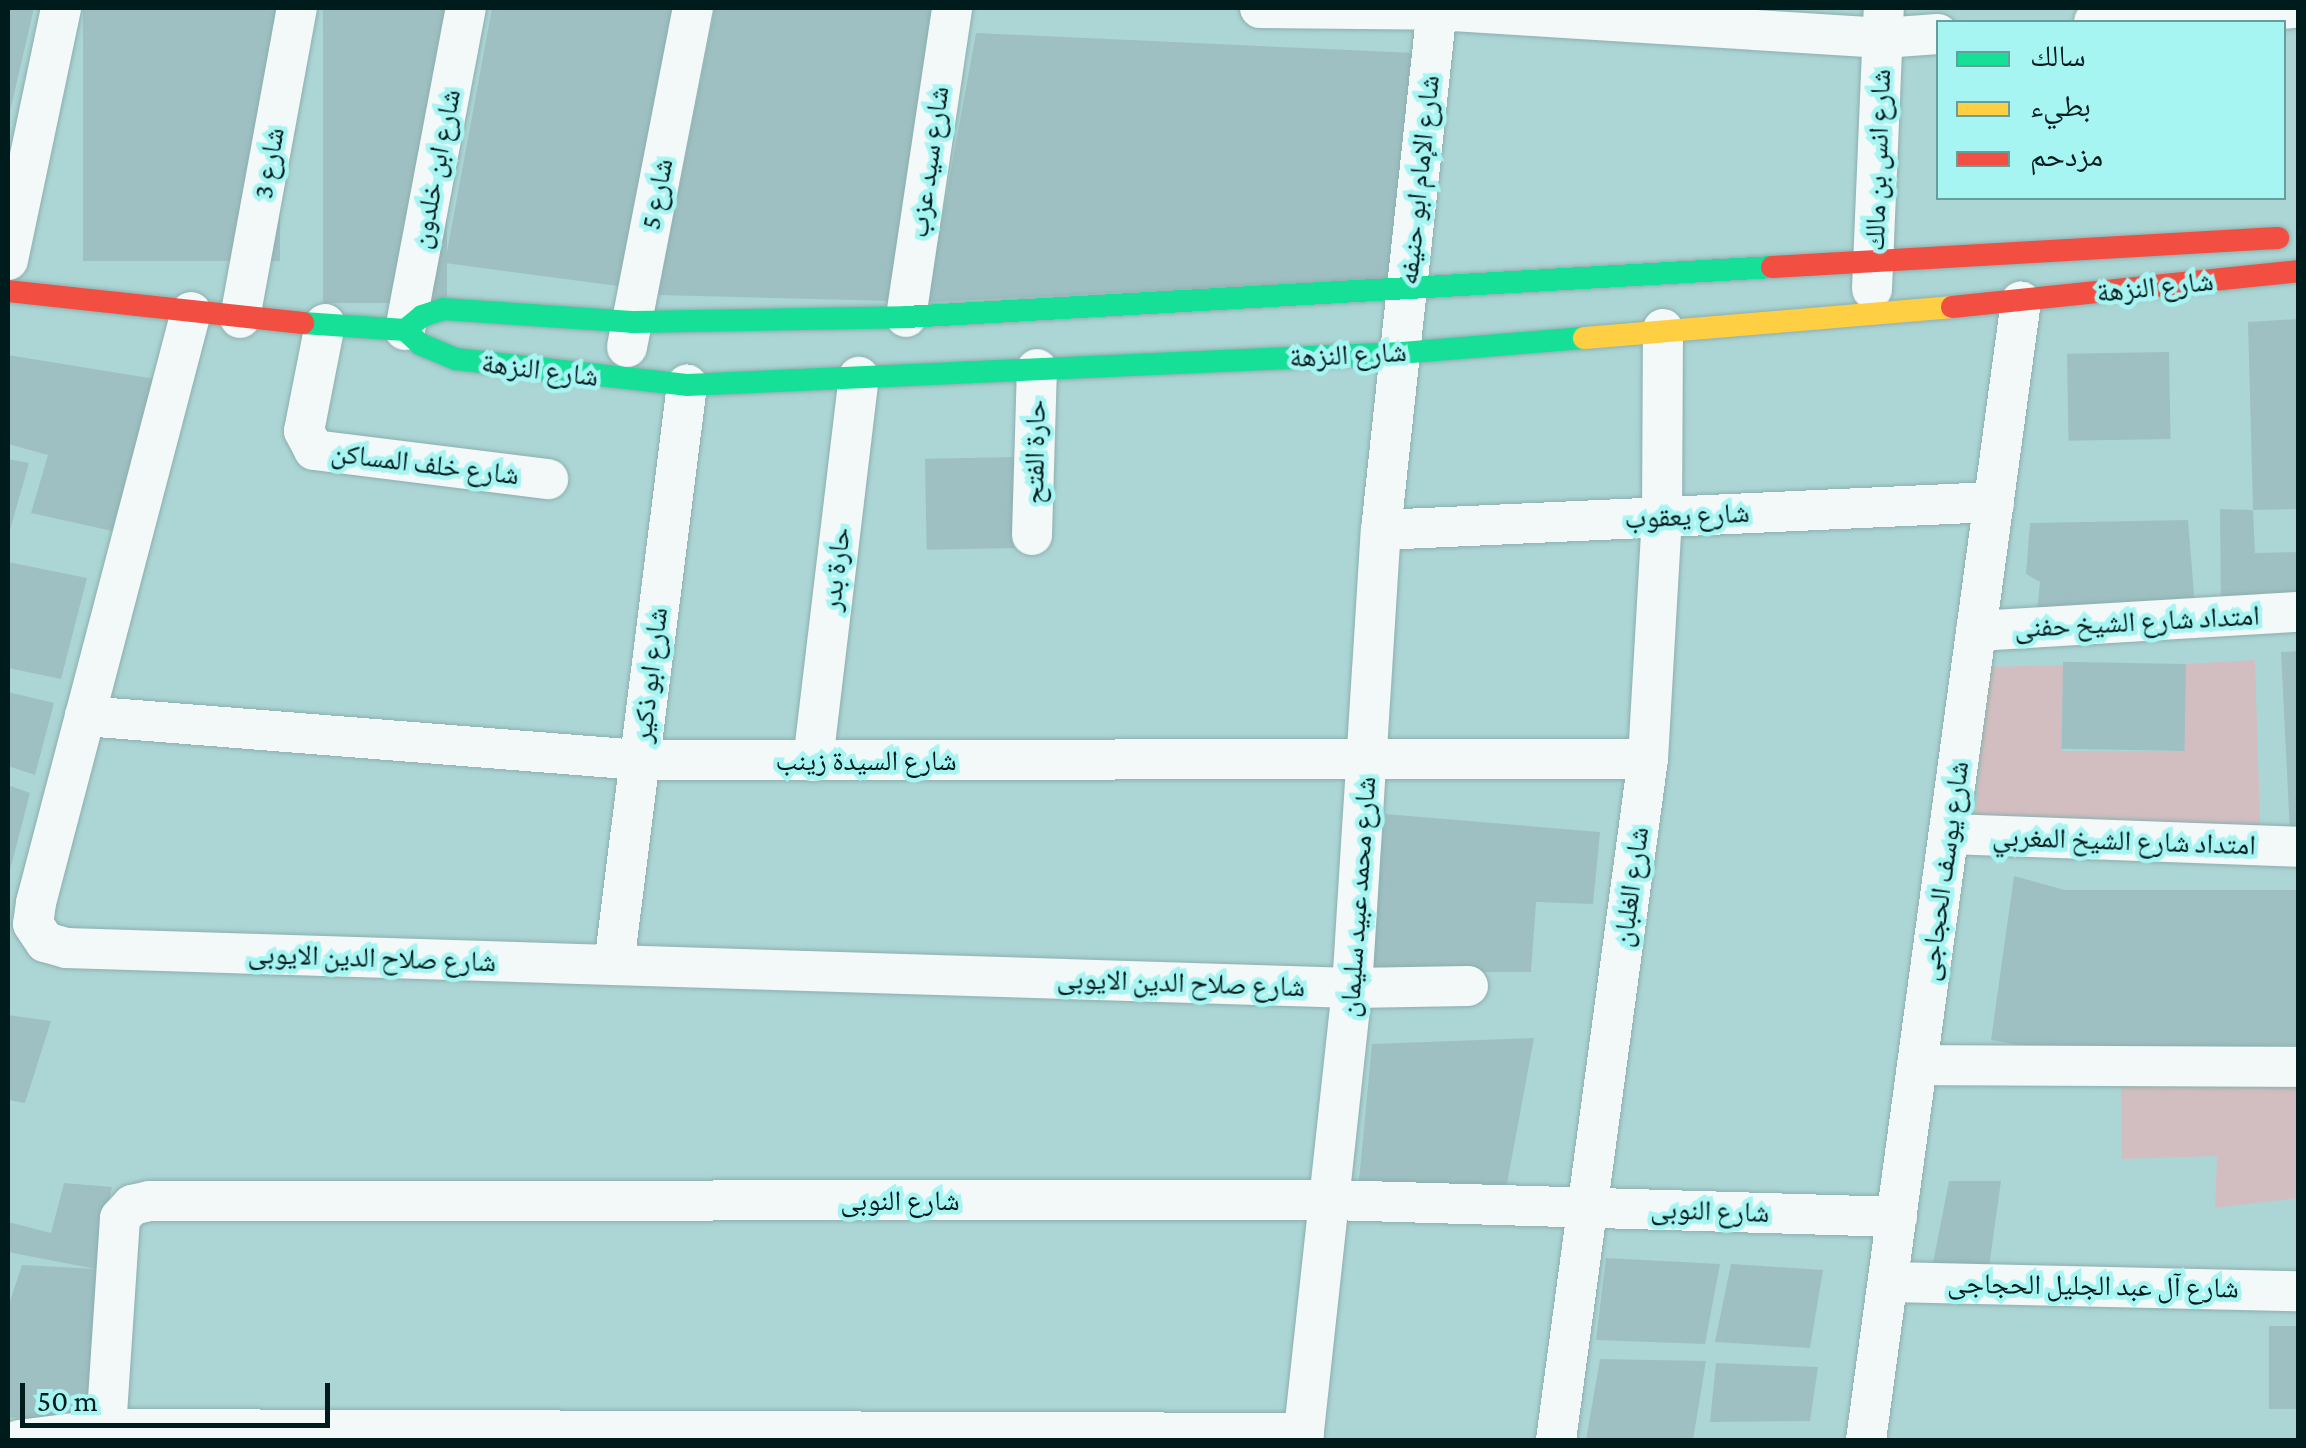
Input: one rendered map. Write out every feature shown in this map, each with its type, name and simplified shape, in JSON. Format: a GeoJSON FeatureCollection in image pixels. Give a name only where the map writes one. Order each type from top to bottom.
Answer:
{"type":"FeatureCollection","features":[{"type":"Feature","properties":{"kind":"main road","name":"شارع النزهة"},"geometry":{"type":"LineString","coordinates":[[405,330],[422,316],[443,308],[632,322],[906,317],[1873,264],[2298,236]]}},
{"type":"Feature","properties":{"kind":"main road","name":"شارع النزهة"},"geometry":{"type":"LineString","coordinates":[[8,291],[240,318],[405,330],[428,349],[456,359],[687,385],[1401,353],[2022,301],[2298,271]]}},
{"type":"Feature","properties":{"kind":"street"},"geometry":{"type":"LineString","coordinates":[[8,260],[60,8]]}},
{"type":"Feature","properties":{"kind":"street","name":"شارع 3"},"geometry":{"type":"LineString","coordinates":[[240,318],[297,8]]}},
{"type":"Feature","properties":{"kind":"street","name":"شارع ابن خلدون"},"geometry":{"type":"LineString","coordinates":[[405,330],[466,8]]}},
{"type":"Feature","properties":{"kind":"street","name":"شارع 5"},"geometry":{"type":"LineString","coordinates":[[620,380],[693,8]]}},
{"type":"Feature","properties":{"kind":"street","name":"شارع سيد عزب"},"geometry":{"type":"LineString","coordinates":[[906,317],[952,8]]}},
{"type":"Feature","properties":{"kind":"street"},"geometry":{"type":"LineString","coordinates":[[1260,8],[1437,9],[1883,23],[1936,34]]}},
{"type":"Feature","properties":{"kind":"street"},"geometry":{"type":"LineString","coordinates":[[2122,20],[2292,8]]}},
{"type":"Feature","properties":{"kind":"street","name":"شارع الإمام ابو حنيفه"},"geometry":{"type":"LineString","coordinates":[[1401,353],[1437,9]]}},
{"type":"Feature","properties":{"kind":"street","name":"شارع انس بن مالك"},"geometry":{"type":"LineString","coordinates":[[1872,312],[1883,23]]}},
{"type":"Feature","properties":{"kind":"street","name":"شارع يوسف الحجاجى"},"geometry":{"type":"LineString","coordinates":[[1866,1440],[2022,301]]}},
{"type":"Feature","properties":{"kind":"street","name":"شارع صلاح الدين الايوبى"},"geometry":{"type":"LineString","coordinates":[[191,312],[36,903],[34,924],[46,942],[66,948],[1352,988],[1468,986]]}},
{"type":"Feature","properties":{"kind":"street","name":"شارع خلف المساكن"},"geometry":{"type":"LineString","coordinates":[[326,324],[304,431],[314,450],[548,479]]}},
{"type":"Feature","properties":{"kind":"street","name":"شارع الغلبان"},"geometry":{"type":"LineString","coordinates":[[1556,1440],[1648,759],[1662,517],[1664,330]]}},
{"type":"Feature","properties":{"kind":"street","name":"شارع محمد عبيد سليمان"},"geometry":{"type":"LineString","coordinates":[[1304,1436],[1352,988],[1381,530],[1401,353]]}},
{"type":"Feature","properties":{"kind":"street","name":"حارة الفتح"},"geometry":{"type":"LineString","coordinates":[[1032,535],[1036,369]]}},
{"type":"Feature","properties":{"kind":"street","name":"حارة بدر"},"geometry":{"type":"LineString","coordinates":[[813,761],[859,377]]}},
{"type":"Feature","properties":{"kind":"street","name":"شارع ابو ذكير"},"geometry":{"type":"LineString","coordinates":[[614,965],[687,385]]}},
{"type":"Feature","properties":{"kind":"street","name":"شارع يعقوب"},"geometry":{"type":"LineString","coordinates":[[1381,530],[1994,502]]}},
{"type":"Feature","properties":{"kind":"street","name":"امتداد شارع الشيخ حفنى"},"geometry":{"type":"LineString","coordinates":[[1976,631],[2298,612]]}},
{"type":"Feature","properties":{"kind":"street","name":"شارع السيدة زينب"},"geometry":{"type":"LineString","coordinates":[[85,716],[638,760],[1648,759]]}},
{"type":"Feature","properties":{"kind":"street","name":"امتداد شارع الشيخ المغربي"},"geometry":{"type":"LineString","coordinates":[[1949,834],[2298,847]]}},
{"type":"Feature","properties":{"kind":"street"},"geometry":{"type":"LineString","coordinates":[[1918,1065],[2298,1067]]}},
{"type":"Feature","properties":{"kind":"street","name":"شارع النوبى"},"geometry":{"type":"LineString","coordinates":[[106,1429],[120,1218],[132,1205],[149,1201],[1332,1200],[1897,1217]]}},
{"type":"Feature","properties":{"kind":"street","name":"شارع آل عبد الجليل الحجاجى"},"geometry":{"type":"LineString","coordinates":[[1888,1282],[2298,1291]]}},
{"type":"Feature","properties":{"kind":"street"},"geometry":{"type":"LineString","coordinates":[[19,1440],[106,1429],[1304,1436]]}},
{"type":"Feature","properties":{"kind":"shaded area"},"geometry":{"type":"Polygon","coordinates":[[[2255,660],[2260,825],[1975,827],[1986,667],[2063,665],[2062,751],[2183,751],[2186,664],[2255,660]]]}},
{"type":"Feature","properties":{"kind":"shaded area"},"geometry":{"type":"Polygon","coordinates":[[[2121,1079],[2298,1086],[2298,1198],[2215,1208],[2217,1156],[2122,1159],[2121,1079]]]}},
{"type":"Feature","properties":{"kind":"building"},"geometry":{"type":"Polygon","coordinates":[[[8,8],[34,8],[9,116],[8,116],[8,8]]]}},
{"type":"Feature","properties":{"kind":"building"},"geometry":{"type":"Polygon","coordinates":[[[83,8],[280,8],[280,261],[83,261],[83,8]]]}},
{"type":"Feature","properties":{"kind":"building"},"geometry":{"type":"Polygon","coordinates":[[[323,8],[447,8],[447,303],[323,303],[323,8]]]}},
{"type":"Feature","properties":{"kind":"building"},"geometry":{"type":"Polygon","coordinates":[[[492,8],[673,8],[618,286],[445,263],[492,8]]]}},
{"type":"Feature","properties":{"kind":"building"},"geometry":{"type":"Polygon","coordinates":[[[715,8],[933,8],[891,301],[658,295],[715,8]]]}},
{"type":"Feature","properties":{"kind":"building"},"geometry":{"type":"Polygon","coordinates":[[[976,33],[1414,53],[1398,279],[927,302],[976,33]]]}},
{"type":"Feature","properties":{"kind":"building"},"geometry":{"type":"Polygon","coordinates":[[[2298,319],[2298,509],[2253,510],[2248,322],[2298,319]]]}},
{"type":"Feature","properties":{"kind":"building"},"geometry":{"type":"Polygon","coordinates":[[[2169,352],[2171,439],[2069,441],[2067,354],[2169,352]]]}},
{"type":"Feature","properties":{"kind":"building"},"geometry":{"type":"Polygon","coordinates":[[[8,355],[155,379],[112,531],[31,513],[48,455],[8,444],[8,355]]]}},
{"type":"Feature","properties":{"kind":"building"},"geometry":{"type":"Polygon","coordinates":[[[1021,457],[1023,548],[927,550],[925,459],[1021,457]]]}},
{"type":"Feature","properties":{"kind":"building"},"geometry":{"type":"Polygon","coordinates":[[[8,459],[29,463],[8,537],[8,459]]]}},
{"type":"Feature","properties":{"kind":"building"},"geometry":{"type":"Polygon","coordinates":[[[2220,509],[2253,510],[2255,553],[2298,552],[2298,604],[2221,611],[2220,509]]]}},
{"type":"Feature","properties":{"kind":"building"},"geometry":{"type":"Polygon","coordinates":[[[2188,520],[2195,607],[2037,611],[2040,582],[2026,574],[2030,523],[2188,520]]]}},
{"type":"Feature","properties":{"kind":"building"},"geometry":{"type":"Polygon","coordinates":[[[8,562],[87,578],[61,679],[8,668],[8,562]]]}},
{"type":"Feature","properties":{"kind":"building"},"geometry":{"type":"Polygon","coordinates":[[[2298,651],[2298,833],[2290,833],[2281,652],[2298,651]]]}},
{"type":"Feature","properties":{"kind":"building"},"geometry":{"type":"Polygon","coordinates":[[[2063,662],[2186,664],[2184,751],[2062,749],[2063,662]]]}},
{"type":"Feature","properties":{"kind":"building"},"geometry":{"type":"Polygon","coordinates":[[[8,692],[54,703],[35,775],[8,766],[8,692]]]}},
{"type":"Feature","properties":{"kind":"building"},"geometry":{"type":"Polygon","coordinates":[[[8,785],[30,793],[9,874],[8,874],[8,785]]]}},
{"type":"Feature","properties":{"kind":"building"},"geometry":{"type":"Polygon","coordinates":[[[1385,814],[1600,832],[1593,904],[1536,902],[1531,972],[1366,972],[1385,814]]]}},
{"type":"Feature","properties":{"kind":"building"},"geometry":{"type":"Polygon","coordinates":[[[2014,876],[2065,890],[2298,890],[2298,1045],[2065,1053],[1991,1040],[2014,876]]]}},
{"type":"Feature","properties":{"kind":"building"},"geometry":{"type":"Polygon","coordinates":[[[8,1015],[51,1021],[25,1103],[8,1100],[8,1015]]]}},
{"type":"Feature","properties":{"kind":"building"},"geometry":{"type":"Polygon","coordinates":[[[1534,1038],[1506,1189],[1358,1191],[1372,1044],[1534,1038]]]}},
{"type":"Feature","properties":{"kind":"building"},"geometry":{"type":"Polygon","coordinates":[[[1949,1181],[2001,1181],[1989,1267],[1932,1268],[1949,1181]]]}},
{"type":"Feature","properties":{"kind":"building"},"geometry":{"type":"Polygon","coordinates":[[[64,1183],[112,1187],[96,1269],[8,1252],[8,1222],[51,1233],[64,1183]]]}},
{"type":"Feature","properties":{"kind":"building"},"geometry":{"type":"Polygon","coordinates":[[[1606,1258],[1720,1264],[1705,1344],[1596,1340],[1606,1258]]]}},
{"type":"Feature","properties":{"kind":"building"},"geometry":{"type":"Polygon","coordinates":[[[1731,1264],[1823,1270],[1810,1348],[1715,1342],[1731,1264]]]}},
{"type":"Feature","properties":{"kind":"building"},"geometry":{"type":"Polygon","coordinates":[[[22,1265],[96,1269],[91,1422],[8,1417],[8,1307],[22,1265]]]}},
{"type":"Feature","properties":{"kind":"building"},"geometry":{"type":"Polygon","coordinates":[[[2269,1326],[2298,1326],[2298,1409],[2269,1409],[2269,1326]]]}},
{"type":"Feature","properties":{"kind":"building"},"geometry":{"type":"Polygon","coordinates":[[[1600,1359],[1706,1361],[1693,1440],[1586,1440],[1600,1359]]]}},
{"type":"Feature","properties":{"kind":"building"},"geometry":{"type":"Polygon","coordinates":[[[1716,1363],[1818,1367],[1810,1421],[1710,1422],[1716,1363]]]}},
{"type":"Feature","properties":{"kind":"traffic: fast"},"geometry":{"type":"LineString","coordinates":[[405,330],[422,316],[443,309],[632,322],[906,317],[1772,267]]}},
{"type":"Feature","properties":{"kind":"traffic: fast"},"geometry":{"type":"LineString","coordinates":[[303,323],[405,330],[420,344],[456,359],[687,385],[1401,353],[1584,338]]}},
{"type":"Feature","properties":{"kind":"traffic: slow"},"geometry":{"type":"LineString","coordinates":[[1584,338],[1952,307]]}},
{"type":"Feature","properties":{"kind":"traffic: jam"},"geometry":{"type":"LineString","coordinates":[[1772,267],[2278,238]]}},
{"type":"Feature","properties":{"kind":"traffic: jam"},"geometry":{"type":"LineString","coordinates":[[1952,307],[2298,271]]}},
{"type":"Feature","properties":{"kind":"traffic: jam"},"geometry":{"type":"LineString","coordinates":[[8,291],[303,323]]}}]}
